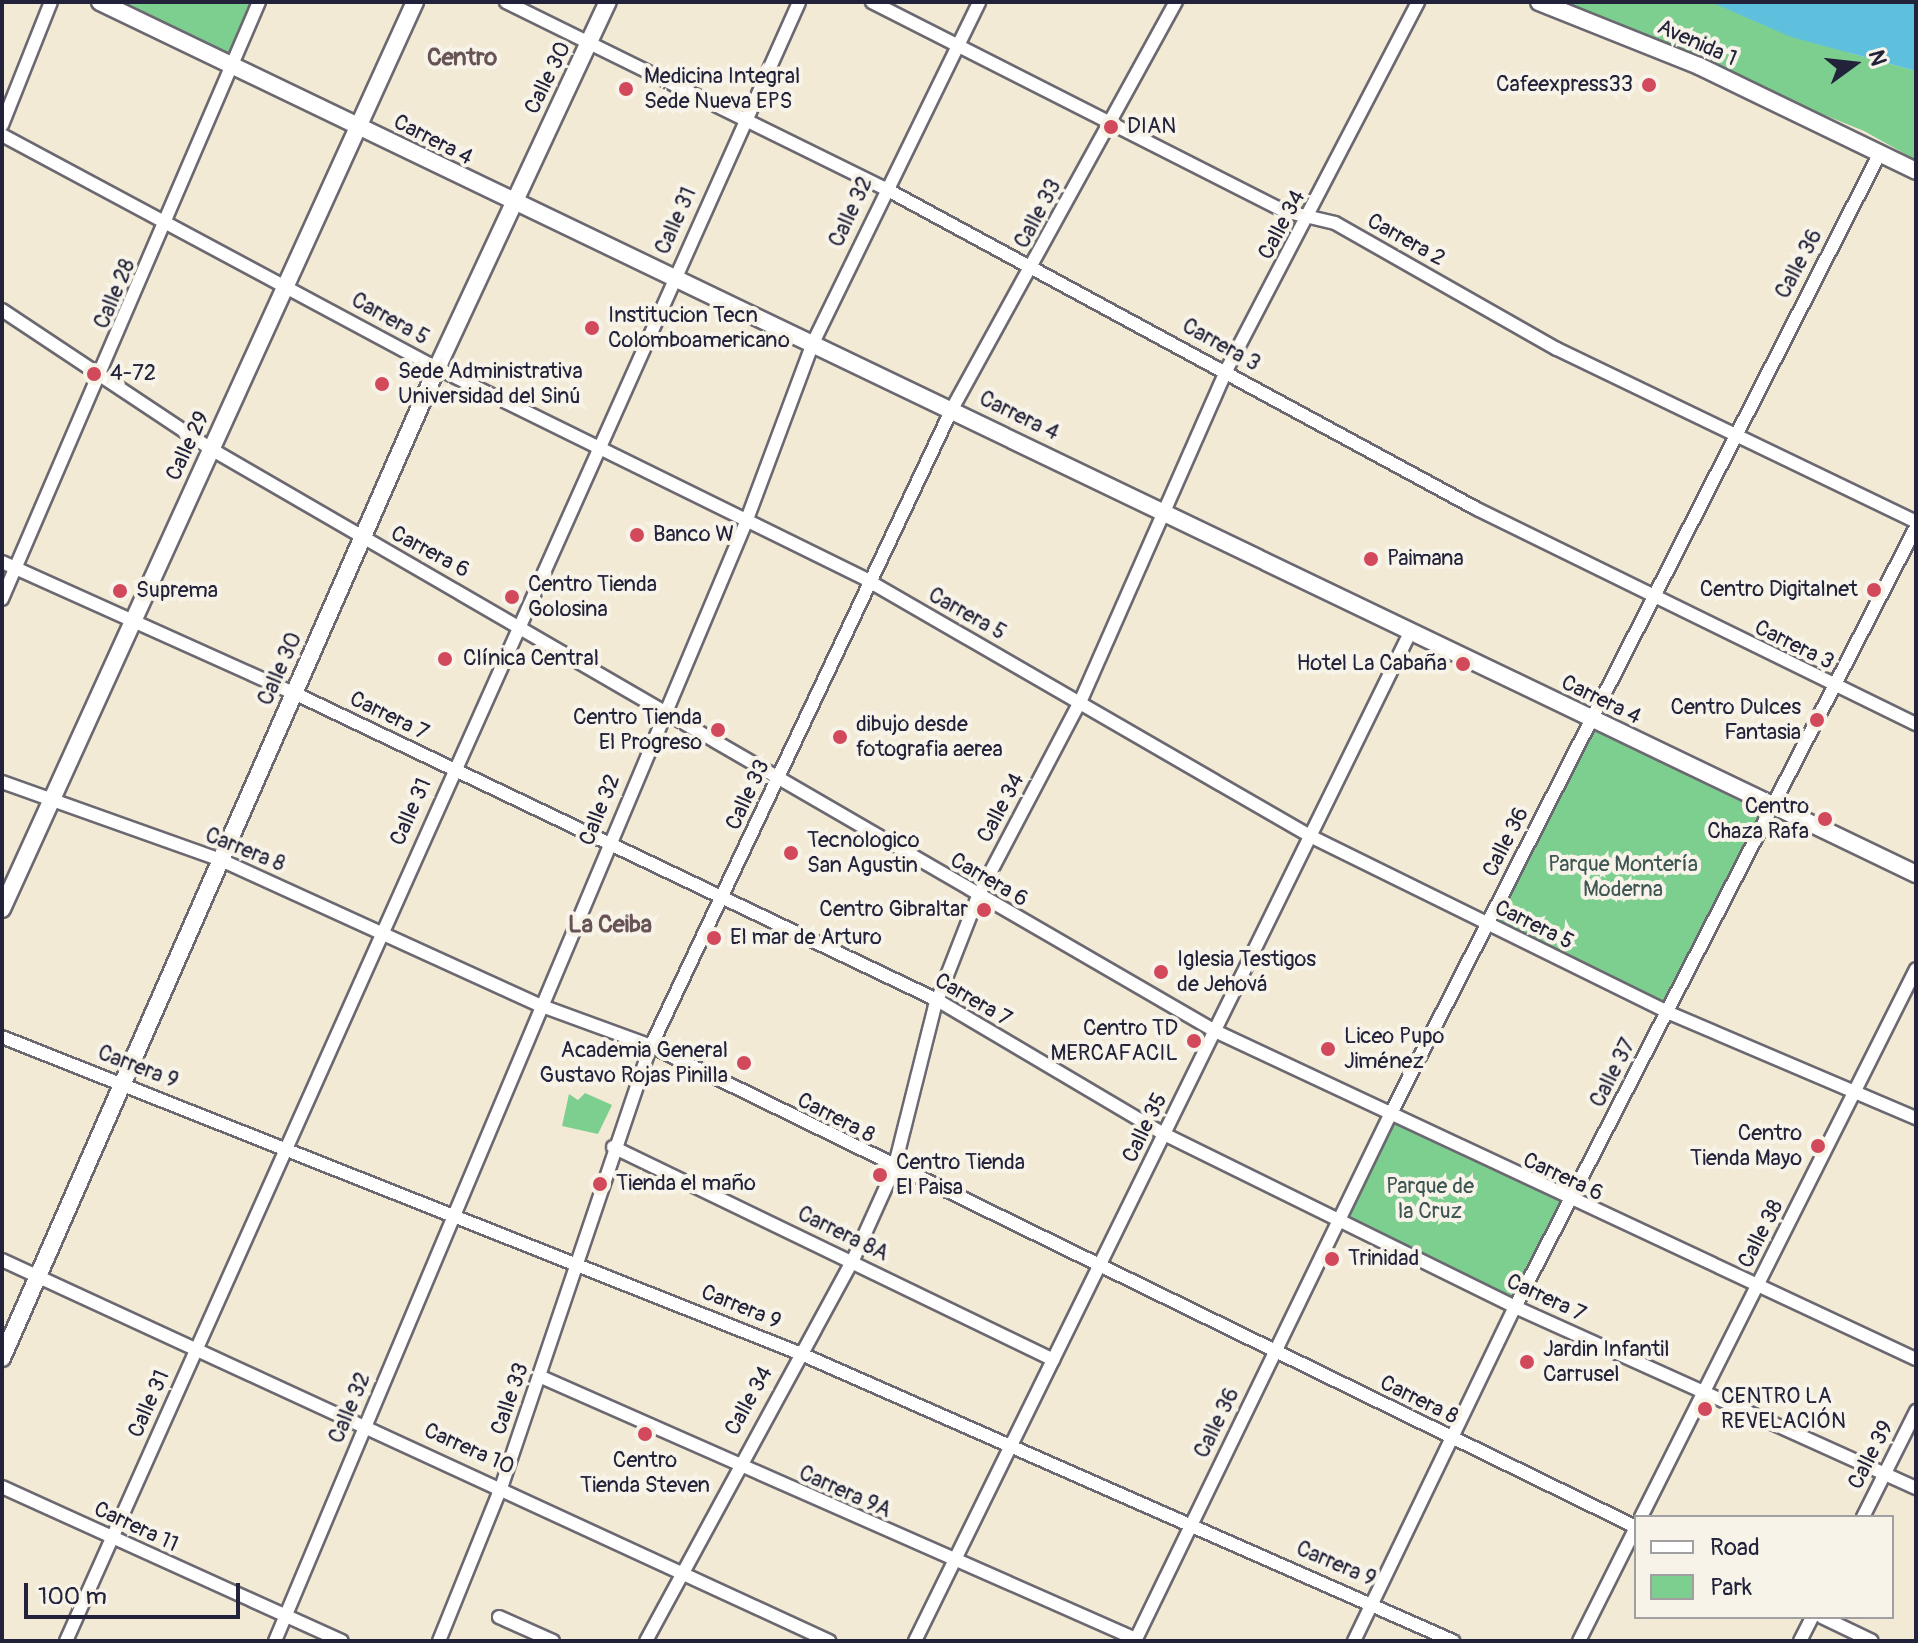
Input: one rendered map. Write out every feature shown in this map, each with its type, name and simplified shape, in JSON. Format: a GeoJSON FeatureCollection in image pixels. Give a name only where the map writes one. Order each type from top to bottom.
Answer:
{"type":"FeatureCollection","features":[{"type":"Feature","properties":{"kind":"street"},"geometry":{"type":"LineString","coordinates":[[2,125],[51,2]]}},
{"type":"Feature","properties":{"kind":"street","name":"Carrera 4"},"geometry":{"type":"LineString","coordinates":[[100,2],[511,204],[952,409],[1410,633],[1916,874]]}},
{"type":"Feature","properties":{"kind":"street","name":"Calle 28"},"geometry":{"type":"LineString","coordinates":[[2,599],[102,376],[259,2]]}},
{"type":"Feature","properties":{"kind":"street","name":"Calle 29"},"geometry":{"type":"LineString","coordinates":[[2,909],[415,2]]}},
{"type":"Feature","properties":{"kind":"street","name":"Carrera 3"},"geometry":{"type":"LineString","coordinates":[[506,2],[591,41],[742,121],[884,188],[1654,598],[1916,724]]}},
{"type":"Feature","properties":{"kind":"street","name":"Calle 30"},"geometry":{"type":"LineString","coordinates":[[2,1358],[437,368],[608,2]]}},
{"type":"Feature","properties":{"kind":"street","name":"Calle 31"},"geometry":{"type":"LineString","coordinates":[[66,1641],[517,621],[742,121],[799,2]]}},
{"type":"Feature","properties":{"kind":"street","name":"Carrera 2"},"geometry":{"type":"LineString","coordinates":[[872,2],[1111,119],[1284,211],[1310,216],[1736,438],[1916,524]]}},
{"type":"Feature","properties":{"kind":"street","name":"Calle 32"},"geometry":{"type":"LineString","coordinates":[[275,1641],[539,1005],[746,522],[813,343],[884,188],[979,2]]}},
{"type":"Feature","properties":{"kind":"street","name":"Calle 33"},"geometry":{"type":"LineString","coordinates":[[439,1641],[502,1485],[579,1262],[613,1147],[651,1046],[778,779],[867,580],[952,409],[1176,2]]}},
{"type":"Feature","properties":{"kind":"street","name":"Calle 34"},"geometry":{"type":"LineString","coordinates":[[646,1641],[736,1466],[853,1260],[894,1169],[937,1000],[978,896],[1081,700],[1226,371],[1310,216],[1418,2]]}},
{"type":"Feature","properties":{"kind":"street","name":"Avenida 1"},"geometry":{"type":"LineString","coordinates":[[1539,2],[1791,112],[1916,171]]}},
{"type":"Feature","properties":{"kind":"street","name":"Carrera 5"},"geometry":{"type":"LineString","coordinates":[[2,135],[437,368],[867,580],[1081,700],[1310,836],[1667,1012],[1916,1118]]}},
{"type":"Feature","properties":{"kind":"street","name":"Calle 36"},"geometry":{"type":"LineString","coordinates":[[1136,1640],[1389,1117],[1880,153]]}},
{"type":"Feature","properties":{"kind":"street","name":"Carrera 6"},"geometry":{"type":"LineString","coordinates":[[2,310],[211,449],[362,537],[517,621],[662,714],[1215,1031],[1569,1202],[1916,1359]]}},
{"type":"Feature","properties":{"kind":"street","name":"Calle 37"},"geometry":{"type":"LineString","coordinates":[[1354,1641],[1515,1307],[1916,524]]}},
{"type":"Feature","properties":{"kind":"street","name":"Carrera 7"},"geometry":{"type":"LineString","coordinates":[[2,562],[294,693],[719,900],[937,1000],[1164,1134],[1515,1307],[1916,1488]]}},
{"type":"Feature","properties":{"kind":"street","name":"Calle 35"},"geometry":{"type":"LineString","coordinates":[[915,1641],[1410,633]]}},
{"type":"Feature","properties":{"kind":"street","name":"Carrera 8"},"geometry":{"type":"LineString","coordinates":[[2,782],[52,803],[221,860],[381,929],[539,1005],[651,1046],[894,1169],[1634,1526]]}},
{"type":"Feature","properties":{"kind":"street","name":"Calle 38"},"geometry":{"type":"LineString","coordinates":[[1642,1515],[1916,969]]}},
{"type":"Feature","properties":{"kind":"street","name":"Carrera 9"},"geometry":{"type":"LineString","coordinates":[[2,1037],[125,1082],[452,1215],[579,1262],[799,1353],[1373,1601],[1453,1641]]}},
{"type":"Feature","properties":{"kind":"street","name":"Carrera 8A"},"geometry":{"type":"LineString","coordinates":[[613,1147],[853,1260],[1053,1360]]}},
{"type":"Feature","properties":{"kind":"street","name":"Carrera 10"},"geometry":{"type":"LineString","coordinates":[[2,1260],[502,1485],[679,1576],[829,1641]]}},
{"type":"Feature","properties":{"kind":"street","name":"Carrera 9A"},"geometry":{"type":"LineString","coordinates":[[539,1376],[736,1466],[1136,1640]]}},
{"type":"Feature","properties":{"kind":"street","name":"Calle 39"},"geometry":{"type":"LineString","coordinates":[[1864,1515],[1916,1411]]}},
{"type":"Feature","properties":{"kind":"street","name":"Carrera 11"},"geometry":{"type":"LineString","coordinates":[[2,1487],[342,1641]]}},
{"type":"Feature","properties":{"kind":"street"},"geometry":{"type":"LineString","coordinates":[[1579,1641],[1634,1531]]}},
{"type":"Feature","properties":{"kind":"street"},"geometry":{"type":"LineString","coordinates":[[499,1617],[553,1641]]}},
{"type":"Feature","properties":{"kind":"street"},"geometry":{"type":"LineString","coordinates":[[1800,1641],[1811,1619]]}},
{"type":"Feature","properties":{"kind":"street"},"geometry":{"type":"LineString","coordinates":[[1826,1619],[1872,1641]]}},
{"type":"Feature","properties":{"kind":"green space"},"geometry":{"type":"Polygon","coordinates":[[[112,2],[255,2],[231,60],[112,2]]]}},
{"type":"Feature","properties":{"kind":"green space"},"geometry":{"type":"Polygon","coordinates":[[[1545,2],[1756,2],[1850,53],[1916,71],[1916,160],[1864,131],[1545,2]]]}},
{"type":"Feature","properties":{"kind":"green space","name":"Parque Montería Moderna"},"geometry":{"type":"Polygon","coordinates":[[[1596,726],[1761,810],[1665,1002],[1493,921],[1596,726]]]}},
{"type":"Feature","properties":{"kind":"green space"},"geometry":{"type":"Polygon","coordinates":[[[585,1093],[612,1105],[598,1134],[562,1126],[569,1094],[578,1100],[585,1093]]]}},
{"type":"Feature","properties":{"kind":"green space","name":"Parque de la Cruz"},"geometry":{"type":"Polygon","coordinates":[[[1394,1120],[1564,1202],[1515,1302],[1347,1220],[1394,1120]]]}},
{"type":"Feature","properties":{"kind":"water"},"geometry":{"type":"Polygon","coordinates":[[[1711,2],[1916,2],[1916,71],[1791,37],[1711,2]]]}},
{"type":"Feature","properties":{"kind":"place","name":"Cafeexpress33"},"geometry":{"type":"Point","coordinates":[1649,85]}},
{"type":"Feature","properties":{"kind":"place","name":"Medicina Integral Sede Nueva EPS"},"geometry":{"type":"Point","coordinates":[626,89]}},
{"type":"Feature","properties":{"kind":"place","name":"DIAN"},"geometry":{"type":"Point","coordinates":[1111,127]}},
{"type":"Feature","properties":{"kind":"place","name":"Institucion Tecn Colomboamericano"},"geometry":{"type":"Point","coordinates":[592,328]}},
{"type":"Feature","properties":{"kind":"place","name":"4-72"},"geometry":{"type":"Point","coordinates":[94,374]}},
{"type":"Feature","properties":{"kind":"place","name":"Sede Administrativa Universidad del Sinú"},"geometry":{"type":"Point","coordinates":[382,384]}},
{"type":"Feature","properties":{"kind":"place","name":"Banco W"},"geometry":{"type":"Point","coordinates":[637,535]}},
{"type":"Feature","properties":{"kind":"place","name":"Paimana"},"geometry":{"type":"Point","coordinates":[1371,559]}},
{"type":"Feature","properties":{"kind":"place","name":"Centro Digitalnet"},"geometry":{"type":"Point","coordinates":[1874,590]}},
{"type":"Feature","properties":{"kind":"place","name":"Suprema"},"geometry":{"type":"Point","coordinates":[120,591]}},
{"type":"Feature","properties":{"kind":"place","name":"Centro Tienda Golosina"},"geometry":{"type":"Point","coordinates":[512,597]}},
{"type":"Feature","properties":{"kind":"place","name":"Clínica Central"},"geometry":{"type":"Point","coordinates":[445,659]}},
{"type":"Feature","properties":{"kind":"place","name":"Hotel La Cabaña"},"geometry":{"type":"Point","coordinates":[1463,664]}},
{"type":"Feature","properties":{"kind":"place","name":"Centro Dulces Fantasia"},"geometry":{"type":"Point","coordinates":[1817,720]}},
{"type":"Feature","properties":{"kind":"place","name":"Centro Tienda El Progreso"},"geometry":{"type":"Point","coordinates":[718,730]}},
{"type":"Feature","properties":{"kind":"place","name":"dibujo desde fotografia aerea"},"geometry":{"type":"Point","coordinates":[840,737]}},
{"type":"Feature","properties":{"kind":"place","name":"Centro Chaza Rafa"},"geometry":{"type":"Point","coordinates":[1825,819]}},
{"type":"Feature","properties":{"kind":"place","name":"Tecnologico San Agustin"},"geometry":{"type":"Point","coordinates":[791,853]}},
{"type":"Feature","properties":{"kind":"place","name":"Centro Gibraltar"},"geometry":{"type":"Point","coordinates":[984,910]}},
{"type":"Feature","properties":{"kind":"place","name":"El mar de Arturo"},"geometry":{"type":"Point","coordinates":[714,938]}},
{"type":"Feature","properties":{"kind":"place","name":"Iglesia Testigos de Jehová"},"geometry":{"type":"Point","coordinates":[1161,972]}},
{"type":"Feature","properties":{"kind":"place","name":"Centro TD MERCAFACIL"},"geometry":{"type":"Point","coordinates":[1194,1041]}},
{"type":"Feature","properties":{"kind":"place","name":"Liceo Pupo Jiménez"},"geometry":{"type":"Point","coordinates":[1328,1049]}},
{"type":"Feature","properties":{"kind":"place","name":"Academia General Gustavo Rojas Pinilla"},"geometry":{"type":"Point","coordinates":[744,1063]}},
{"type":"Feature","properties":{"kind":"place","name":"Centro Tienda Mayo"},"geometry":{"type":"Point","coordinates":[1818,1146]}},
{"type":"Feature","properties":{"kind":"place","name":"Centro Tienda El Paisa"},"geometry":{"type":"Point","coordinates":[880,1175]}},
{"type":"Feature","properties":{"kind":"place","name":"Tienda el maño"},"geometry":{"type":"Point","coordinates":[600,1184]}},
{"type":"Feature","properties":{"kind":"place","name":"Trinidad"},"geometry":{"type":"Point","coordinates":[1332,1259]}},
{"type":"Feature","properties":{"kind":"place","name":"Jardin Infantil Carrusel"},"geometry":{"type":"Point","coordinates":[1527,1362]}},
{"type":"Feature","properties":{"kind":"place","name":"CENTRO LA REVELACIÓN"},"geometry":{"type":"Point","coordinates":[1705,1409]}},
{"type":"Feature","properties":{"kind":"place","name":"Centro Tienda Steven"},"geometry":{"type":"Point","coordinates":[645,1434]}},
{"type":"Feature","properties":{"kind":"district","name":"Centro"},"geometry":{"type":"Point","coordinates":[462,58]}},
{"type":"Feature","properties":{"kind":"district","name":"La Ceiba"},"geometry":{"type":"Point","coordinates":[610,925]}}]}
